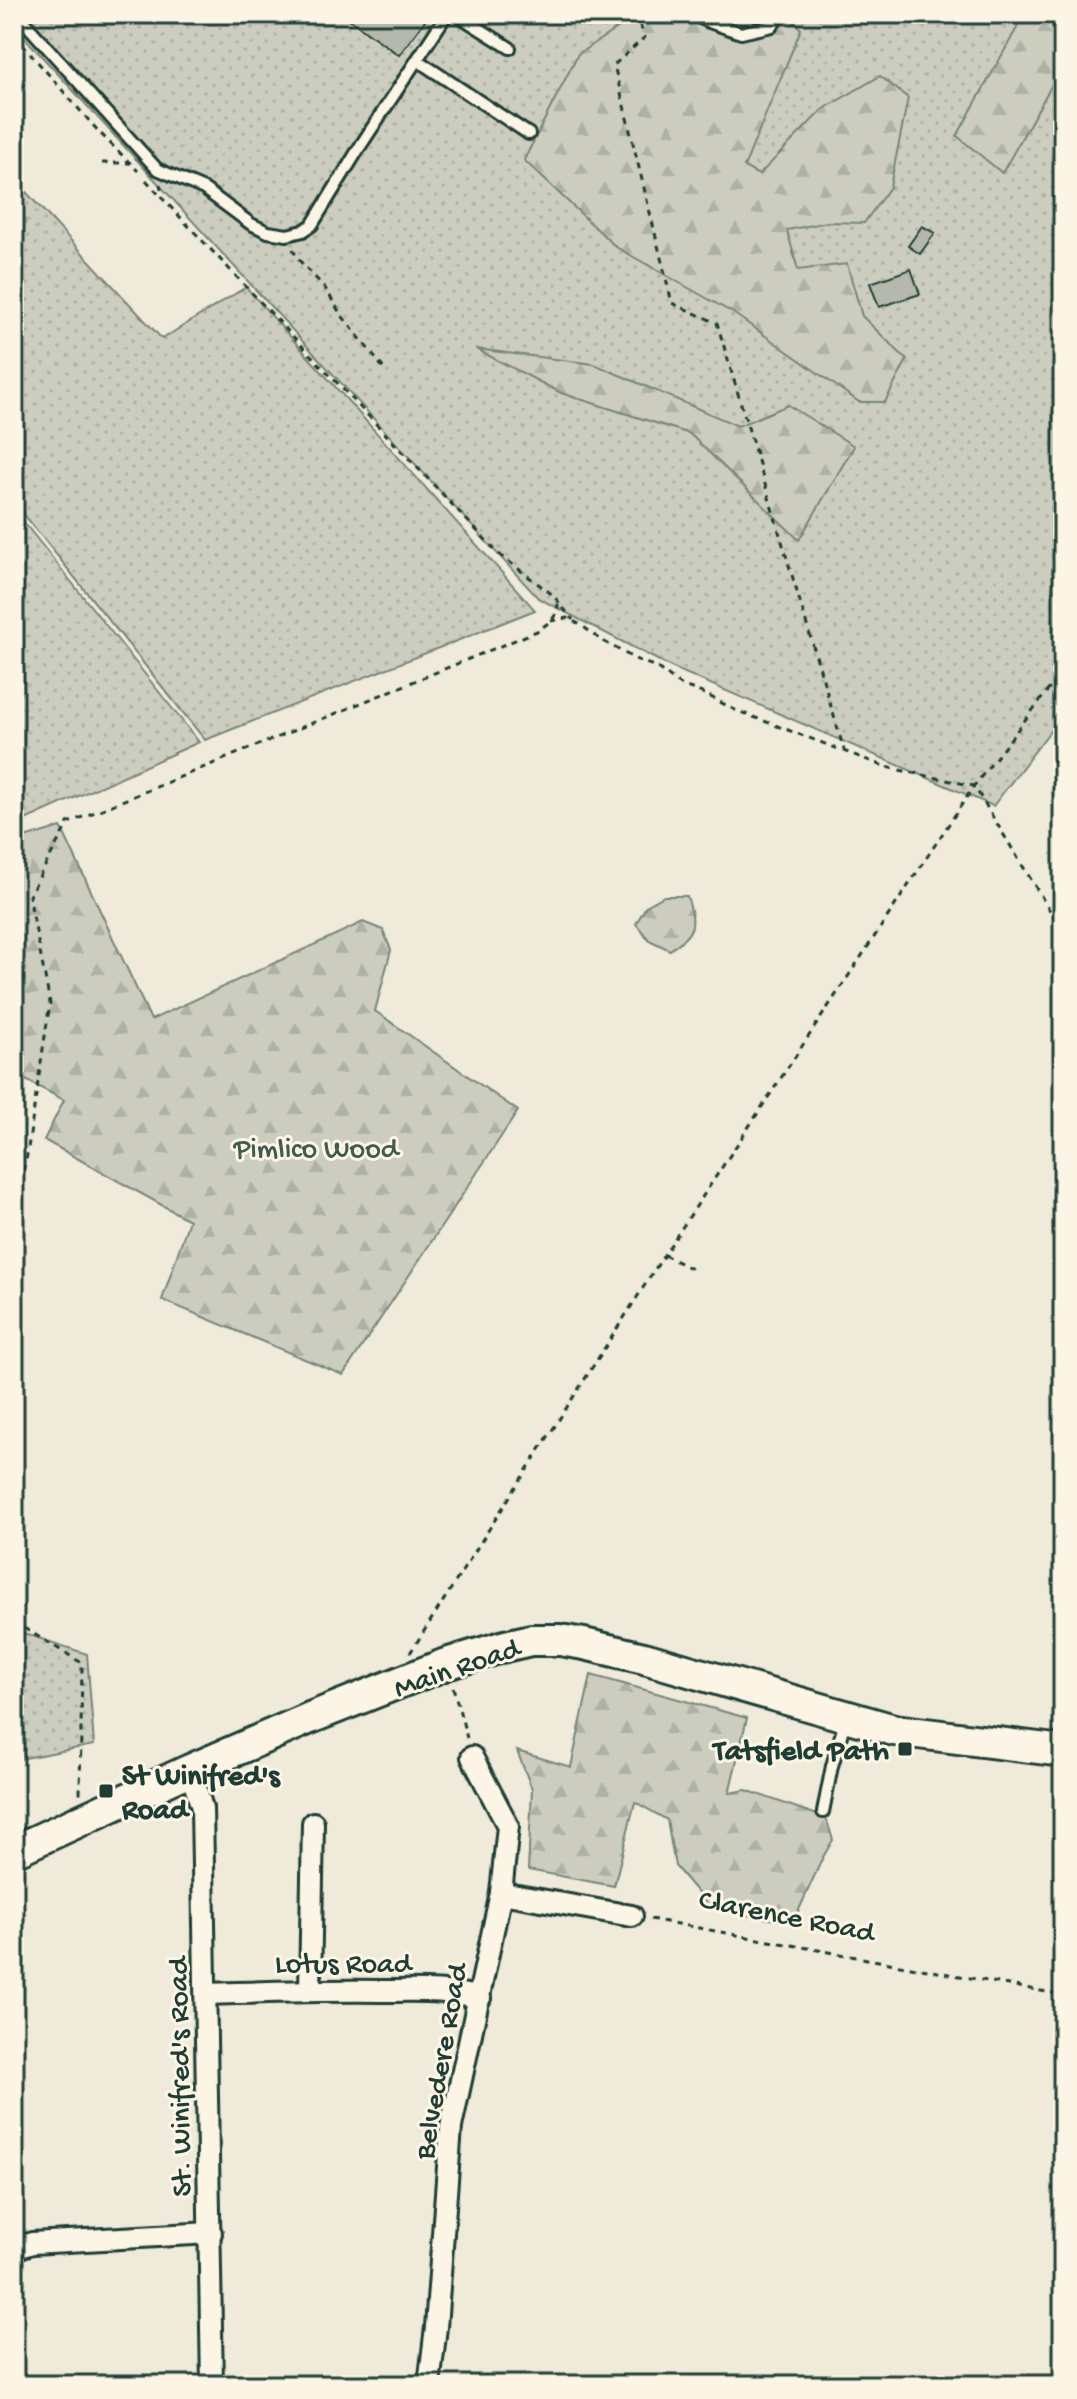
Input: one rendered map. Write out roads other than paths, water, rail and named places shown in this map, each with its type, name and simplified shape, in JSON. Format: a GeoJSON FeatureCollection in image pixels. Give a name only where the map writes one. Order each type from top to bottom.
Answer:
{"type":"FeatureCollection","features":[{"type":"Feature","properties":{"kind":"main road","name":"Main Road"},"geometry":{"type":"LineString","coordinates":[[14,1851],[310,1718],[446,1664],[531,1640],[560,1640],[644,1658],[894,1730],[1063,1751]]}},
{"type":"Feature","properties":{"kind":"street","name":"Belvedere Road"},"geometry":{"type":"LineString","coordinates":[[429,2385],[451,2127],[501,1893],[508,1826],[472,1757]]}},
{"type":"Feature","properties":{"kind":"street","name":"St. Winifred's Road"},"geometry":{"type":"LineString","coordinates":[[190,1770],[202,1808],[212,2385]]}},
{"type":"Feature","properties":{"kind":"street"},"geometry":{"type":"LineString","coordinates":[[310,1990],[313,1823]]}},
{"type":"Feature","properties":{"kind":"street"},"geometry":{"type":"LineString","coordinates":[[501,1893],[632,1916]]}},
{"type":"Feature","properties":{"kind":"street","name":"Lotus Road"},"geometry":{"type":"LineString","coordinates":[[206,1994],[310,1990],[421,1991],[480,1998]]}},
{"type":"Feature","properties":{"kind":"street"},"geometry":{"type":"LineString","coordinates":[[14,2249],[32,2243],[211,2233]]}},
{"type":"Feature","properties":{"kind":"lane"},"geometry":{"type":"LineString","coordinates":[[17,14],[157,169],[204,189],[251,224],[268,232],[287,235],[312,225],[447,14]]}},
{"type":"Feature","properties":{"kind":"lane"},"geometry":{"type":"LineString","coordinates":[[456,14],[510,48]]}},
{"type":"Feature","properties":{"kind":"lane"},"geometry":{"type":"LineString","coordinates":[[693,14],[741,33],[772,26],[780,14]]}},
{"type":"Feature","properties":{"kind":"lane"},"geometry":{"type":"LineString","coordinates":[[417,60],[529,134]]}},
{"type":"Feature","properties":{"kind":"lane"},"geometry":{"type":"LineString","coordinates":[[823,1812],[832,1766],[847,1716]]}},
{"type":"Feature","properties":{"kind":"place","name":"Tatsfield Path"},"geometry":{"type":"Point","coordinates":[905,1749]}},
{"type":"Feature","properties":{"kind":"place","name":"St Winifred's Road"},"geometry":{"type":"Point","coordinates":[106,1791]}},
{"type":"Feature","properties":{"kind":"park label","name":"Pimlico Wood"},"geometry":{"type":"Point","coordinates":[316,1147]}}]}
